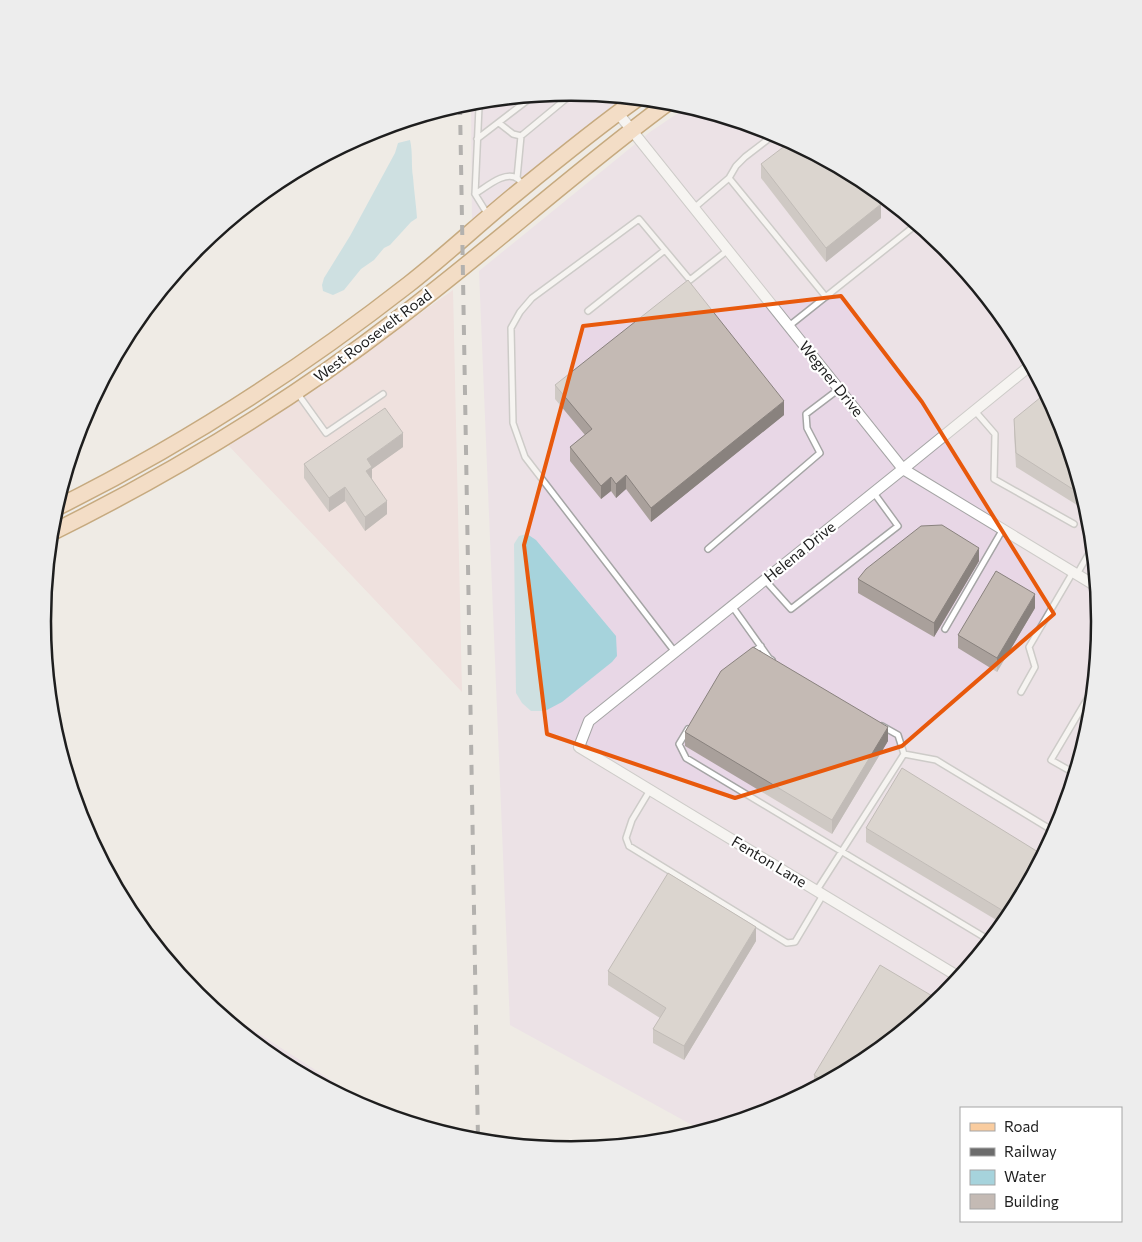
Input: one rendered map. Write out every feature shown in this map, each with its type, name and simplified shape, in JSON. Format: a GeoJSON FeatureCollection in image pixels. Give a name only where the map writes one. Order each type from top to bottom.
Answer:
{"type":"FeatureCollection","features":[{"type":"Feature","properties":{"kind":"main road","name":"West Roosevelt Road"},"geometry":{"type":"LineString","coordinates":[[65,502],[127,471],[176,443],[278,380],[363,320],[489,218],[521,183],[629,105]]}},
{"type":"Feature","properties":{"kind":"main road","name":"West Roosevelt Road"},"geometry":{"type":"LineString","coordinates":[[60,529],[198,454],[297,392],[388,326],[660,109]]}},
{"type":"Feature","properties":{"kind":"street","name":"Wegner Drive"},"geometry":{"type":"LineString","coordinates":[[618,113],[903,469],[1089,582]]}},
{"type":"Feature","properties":{"kind":"street","name":"Helena Drive"},"geometry":{"type":"LineString","coordinates":[[579,747],[589,720],[1026,369]]}},
{"type":"Feature","properties":{"kind":"street"},"geometry":{"type":"LineString","coordinates":[[62,514],[69,524]]}},
{"type":"Feature","properties":{"kind":"street","name":"Fenton Lane"},"geometry":{"type":"LineString","coordinates":[[579,747],[953,974]]}},
{"type":"Feature","properties":{"kind":"lane"},"geometry":{"type":"LineString","coordinates":[[521,136],[563,101]]}},
{"type":"Feature","properties":{"kind":"lane"},"geometry":{"type":"LineString","coordinates":[[477,139],[523,104]]}},
{"type":"Feature","properties":{"kind":"lane"},"geometry":{"type":"LineString","coordinates":[[479,110],[475,194],[489,218]]}},
{"type":"Feature","properties":{"kind":"lane"},"geometry":{"type":"LineString","coordinates":[[499,122],[513,134],[521,136]]}},
{"type":"Feature","properties":{"kind":"lane"},"geometry":{"type":"LineString","coordinates":[[521,136],[521,183]]}},
{"type":"Feature","properties":{"kind":"lane"},"geometry":{"type":"LineString","coordinates":[[694,208],[729,178],[736,166],[768,140]]}},
{"type":"Feature","properties":{"kind":"lane"},"geometry":{"type":"LineString","coordinates":[[475,194],[498,179],[511,176],[521,183]]}},
{"type":"Feature","properties":{"kind":"lane"},"geometry":{"type":"LineString","coordinates":[[729,178],[826,297]]}},
{"type":"Feature","properties":{"kind":"lane"},"geometry":{"type":"LineString","coordinates":[[675,652],[525,457],[513,423],[511,328],[520,312],[532,298],[639,219],[690,280],[728,250]]}},
{"type":"Feature","properties":{"kind":"lane"},"geometry":{"type":"LineString","coordinates":[[789,326],[912,228]]}},
{"type":"Feature","properties":{"kind":"lane"},"geometry":{"type":"LineString","coordinates":[[588,311],[664,250]]}},
{"type":"Feature","properties":{"kind":"lane"},"geometry":{"type":"LineString","coordinates":[[708,549],[820,453],[807,428],[806,414],[839,389]]}},
{"type":"Feature","properties":{"kind":"lane"},"geometry":{"type":"LineString","coordinates":[[297,392],[326,433],[383,394]]}},
{"type":"Feature","properties":{"kind":"lane"},"geometry":{"type":"LineString","coordinates":[[975,411],[994,434],[994,479],[1074,524]]}},
{"type":"Feature","properties":{"kind":"lane"},"geometry":{"type":"LineString","coordinates":[[765,580],[791,609],[898,526],[874,493]]}},
{"type":"Feature","properties":{"kind":"lane"},"geometry":{"type":"LineString","coordinates":[[945,629],[1003,530]]}},
{"type":"Feature","properties":{"kind":"lane"},"geometry":{"type":"LineString","coordinates":[[1021,692],[1036,667],[1029,647],[1086,556]]}},
{"type":"Feature","properties":{"kind":"lane"},"geometry":{"type":"LineString","coordinates":[[732,606],[769,658],[778,663]]}},
{"type":"Feature","properties":{"kind":"lane"},"geometry":{"type":"LineString","coordinates":[[746,657],[761,646]]}},
{"type":"Feature","properties":{"kind":"lane"},"geometry":{"type":"LineString","coordinates":[[1069,770],[1051,760],[1084,705]]}},
{"type":"Feature","properties":{"kind":"lane"},"geometry":{"type":"LineString","coordinates":[[693,720],[679,744],[686,758],[983,937]]}},
{"type":"Feature","properties":{"kind":"lane"},"geometry":{"type":"LineString","coordinates":[[650,790],[632,820],[626,838],[629,846],[787,943],[794,942],[842,852],[904,754],[898,735],[881,725]]}},
{"type":"Feature","properties":{"kind":"lane"},"geometry":{"type":"LineString","coordinates":[[904,754],[936,760],[1048,828]]}},
{"type":"Feature","properties":{"kind":"highlighted area"},"geometry":{"type":"Polygon","coordinates":[[[841,296],[922,402],[1054,614],[902,746],[735,798],[547,734],[524,545],[583,326],[841,296]]]}},
{"type":"Feature","properties":{"kind":"shaded area"},"geometry":{"type":"Polygon","coordinates":[[[571,101],[619,104],[472,224],[471,111],[537,102],[571,101]]]}},
{"type":"Feature","properties":{"kind":"shaded area"},"geometry":{"type":"Polygon","coordinates":[[[679,113],[706,119],[770,141],[831,171],[860,189],[914,230],[939,253],[962,278],[1003,332],[1037,391],[1051,422],[1073,486],[1081,520],[1090,587],[1090,655],[1081,722],[1073,756],[1051,820],[1037,851],[1003,910],[962,964],[939,989],[914,1012],[860,1053],[801,1087],[770,1101],[694,1126],[510,1025],[479,271],[650,132],[679,113]]]}},
{"type":"Feature","properties":{"kind":"shaded area"},"geometry":{"type":"Polygon","coordinates":[[[453,290],[462,692],[228,445],[352,362],[453,290]]]}},
{"type":"Feature","properties":{"kind":"shaded area"},"geometry":{"type":"Polygon","coordinates":[[[240,1021],[344,1088],[282,1053],[240,1021]]]}},
{"type":"Feature","properties":{"kind":"water"},"geometry":{"type":"Polygon","coordinates":[[[410,140],[417,218],[390,245],[384,248],[374,260],[361,269],[344,290],[333,295],[323,291],[324,278],[350,236],[395,153],[398,143],[410,140]]]}},
{"type":"Feature","properties":{"kind":"water"},"geometry":{"type":"Polygon","coordinates":[[[527,534],[536,540],[616,636],[617,656],[612,662],[562,702],[545,711],[531,711],[522,703],[516,693],[514,544],[519,536],[527,534]]]}},
{"type":"Feature","properties":{"kind":"building"},"geometry":{"type":"Polygon","coordinates":[[[783,147],[831,171],[881,204],[826,248],[761,164],[783,147]]]}},
{"type":"Feature","properties":{"kind":"building"},"geometry":{"type":"Polygon","coordinates":[[[688,280],[784,401],[651,508],[626,475],[616,484],[611,477],[601,486],[570,447],[592,429],[555,385],[688,280]]]}},
{"type":"Feature","properties":{"kind":"building"},"geometry":{"type":"Polygon","coordinates":[[[1040,398],[1063,454],[1074,490],[1016,453],[1014,419],[1040,398]]]}},
{"type":"Feature","properties":{"kind":"building"},"geometry":{"type":"Polygon","coordinates":[[[385,408],[403,433],[367,459],[372,467],[366,471],[387,501],[365,517],[345,487],[329,498],[304,464],[385,408]]]}},
{"type":"Feature","properties":{"kind":"building"},"geometry":{"type":"Polygon","coordinates":[[[942,525],[979,548],[934,623],[858,579],[866,569],[921,526],[942,525]]]}},
{"type":"Feature","properties":{"kind":"building"},"geometry":{"type":"Polygon","coordinates":[[[996,571],[1035,594],[997,658],[958,635],[996,571]]]}},
{"type":"Feature","properties":{"kind":"building"},"geometry":{"type":"Polygon","coordinates":[[[753,647],[888,727],[832,820],[685,732],[721,671],[753,647]]]}},
{"type":"Feature","properties":{"kind":"building"},"geometry":{"type":"Polygon","coordinates":[[[902,768],[1037,851],[1003,911],[866,828],[902,768]]]}},
{"type":"Feature","properties":{"kind":"building"},"geometry":{"type":"Polygon","coordinates":[[[668,873],[756,927],[684,1046],[653,1029],[666,1008],[608,971],[668,873]]]}},
{"type":"Feature","properties":{"kind":"building"},"geometry":{"type":"Polygon","coordinates":[[[880,965],[932,996],[914,1012],[860,1053],[818,1078],[814,1075],[880,965]]]}},
{"type":"Feature","properties":{"kind":"railway"},"geometry":{"type":"LineString","coordinates":[[460,113],[478,1132]]}}]}
